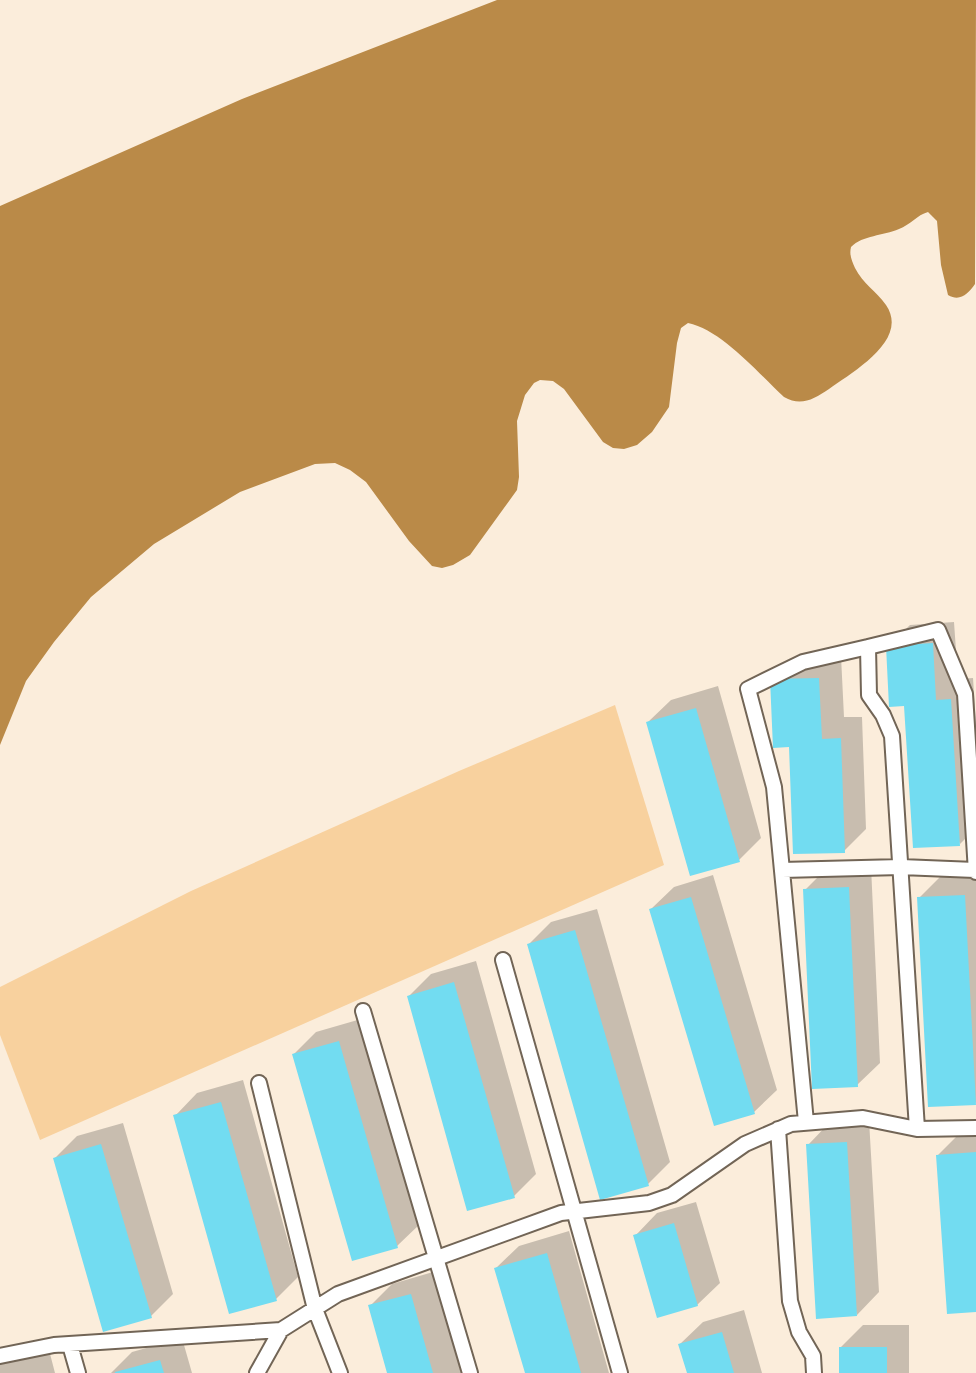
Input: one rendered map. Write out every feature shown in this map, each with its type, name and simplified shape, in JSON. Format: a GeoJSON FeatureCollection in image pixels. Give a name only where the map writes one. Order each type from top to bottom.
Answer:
{"type":"FeatureCollection","features":[{"type":"Feature","properties":{"kind":"lane"},"geometry":{"type":"LineString","coordinates":[[782,870],[901,867],[976,871],[965,694],[938,630],[803,662],[748,689],[774,787],[806,1122]]}},
{"type":"Feature","properties":{"kind":"lane"},"geometry":{"type":"LineString","coordinates":[[868,647],[869,695],[883,715],[892,736],[918,1129]]}},
{"type":"Feature","properties":{"kind":"lane"},"geometry":{"type":"LineString","coordinates":[[503,960],[620,1373]]}},
{"type":"Feature","properties":{"kind":"lane"},"geometry":{"type":"LineString","coordinates":[[363,1011],[470,1373]]}},
{"type":"Feature","properties":{"kind":"lane"},"geometry":{"type":"LineString","coordinates":[[259,1083],[315,1309],[340,1373]]}},
{"type":"Feature","properties":{"kind":"lane"},"geometry":{"type":"LineString","coordinates":[[0,1356],[70,1345],[281,1330],[338,1294],[561,1213],[649,1203],[672,1195],[745,1144],[778,1129],[806,1122],[863,1118],[918,1129],[976,1128]]}},
{"type":"Feature","properties":{"kind":"lane"},"geometry":{"type":"LineString","coordinates":[[778,1129],[790,1301],[799,1332],[813,1356],[814,1373]]}},
{"type":"Feature","properties":{"kind":"lane"},"geometry":{"type":"LineString","coordinates":[[257,1373],[281,1330]]}},
{"type":"Feature","properties":{"kind":"lane"},"geometry":{"type":"LineString","coordinates":[[70,1345],[78,1373]]}},
{"type":"Feature","properties":{"kind":"shaded area"},"geometry":{"type":"Polygon","coordinates":[[[497,0],[976,0],[975,284],[963,296],[956,298],[948,295],[941,265],[937,221],[928,212],[899,229],[861,240],[851,247],[853,263],[862,279],[886,305],[891,318],[885,342],[875,354],[829,389],[802,402],[784,397],[727,343],[701,327],[688,323],[681,328],[677,343],[669,407],[652,432],[637,445],[624,449],[613,448],[603,442],[564,389],[553,381],[540,380],[534,383],[525,395],[517,421],[517,490],[470,555],[453,565],[442,568],[432,566],[409,541],[366,482],[335,463],[315,464],[240,492],[154,544],[91,597],[26,681],[0,745],[0,206],[242,99],[497,0]]]}},
{"type":"Feature","properties":{"kind":"shaded area"},"geometry":{"type":"Polygon","coordinates":[[[615,705],[664,865],[40,1140],[0,1035],[0,987],[191,891],[459,771],[615,705]]]}},
{"type":"Feature","properties":{"kind":"building"},"geometry":{"type":"Polygon","coordinates":[[[933,643],[936,700],[951,699],[960,846],[913,848],[904,706],[889,707],[886,646],[933,643]]]}},
{"type":"Feature","properties":{"kind":"building"},"geometry":{"type":"Polygon","coordinates":[[[819,678],[822,739],[841,738],[845,853],[793,854],[789,747],[773,748],[770,679],[819,678]]]}},
{"type":"Feature","properties":{"kind":"building"},"geometry":{"type":"Polygon","coordinates":[[[696,708],[740,862],[690,876],[646,722],[696,708]]]}},
{"type":"Feature","properties":{"kind":"building"},"geometry":{"type":"Polygon","coordinates":[[[849,887],[858,1087],[812,1089],[803,889],[849,887]]]}},
{"type":"Feature","properties":{"kind":"building"},"geometry":{"type":"Polygon","coordinates":[[[965,895],[976,1105],[928,1107],[917,897],[965,895]]]}},
{"type":"Feature","properties":{"kind":"building"},"geometry":{"type":"Polygon","coordinates":[[[691,897],[755,1114],[714,1126],[649,909],[691,897]]]}},
{"type":"Feature","properties":{"kind":"building"},"geometry":{"type":"Polygon","coordinates":[[[575,930],[649,1186],[600,1200],[527,944],[575,930]]]}},
{"type":"Feature","properties":{"kind":"building"},"geometry":{"type":"Polygon","coordinates":[[[454,982],[515,1198],[467,1211],[407,996],[454,982]]]}},
{"type":"Feature","properties":{"kind":"building"},"geometry":{"type":"Polygon","coordinates":[[[339,1041],[398,1248],[352,1261],[292,1054],[339,1041]]]}},
{"type":"Feature","properties":{"kind":"building"},"geometry":{"type":"Polygon","coordinates":[[[221,1102],[277,1301],[229,1314],[173,1115],[221,1102]]]}},
{"type":"Feature","properties":{"kind":"building"},"geometry":{"type":"Polygon","coordinates":[[[847,1142],[857,1316],[816,1319],[806,1144],[847,1142]]]}},
{"type":"Feature","properties":{"kind":"building"},"geometry":{"type":"Polygon","coordinates":[[[101,1144],[152,1318],[103,1332],[53,1158],[101,1144]]]}},
{"type":"Feature","properties":{"kind":"building"},"geometry":{"type":"Polygon","coordinates":[[[976,1152],[976,1312],[947,1314],[936,1155],[976,1152]]]}},
{"type":"Feature","properties":{"kind":"building"},"geometry":{"type":"Polygon","coordinates":[[[674,1223],[698,1306],[657,1318],[633,1235],[674,1223]]]}},
{"type":"Feature","properties":{"kind":"building"},"geometry":{"type":"Polygon","coordinates":[[[547,1253],[581,1373],[525,1373],[494,1268],[547,1253]]]}},
{"type":"Feature","properties":{"kind":"building"},"geometry":{"type":"Polygon","coordinates":[[[411,1294],[433,1373],[387,1373],[368,1305],[411,1294]]]}},
{"type":"Feature","properties":{"kind":"building"},"geometry":{"type":"Polygon","coordinates":[[[722,1332],[734,1373],[687,1373],[678,1344],[722,1332]]]}},
{"type":"Feature","properties":{"kind":"building"},"geometry":{"type":"Polygon","coordinates":[[[839,1347],[887,1347],[887,1373],[839,1373],[839,1347]]]}},
{"type":"Feature","properties":{"kind":"building"},"geometry":{"type":"Polygon","coordinates":[[[160,1360],[164,1373],[115,1373],[115,1372],[160,1360]]]}}]}
